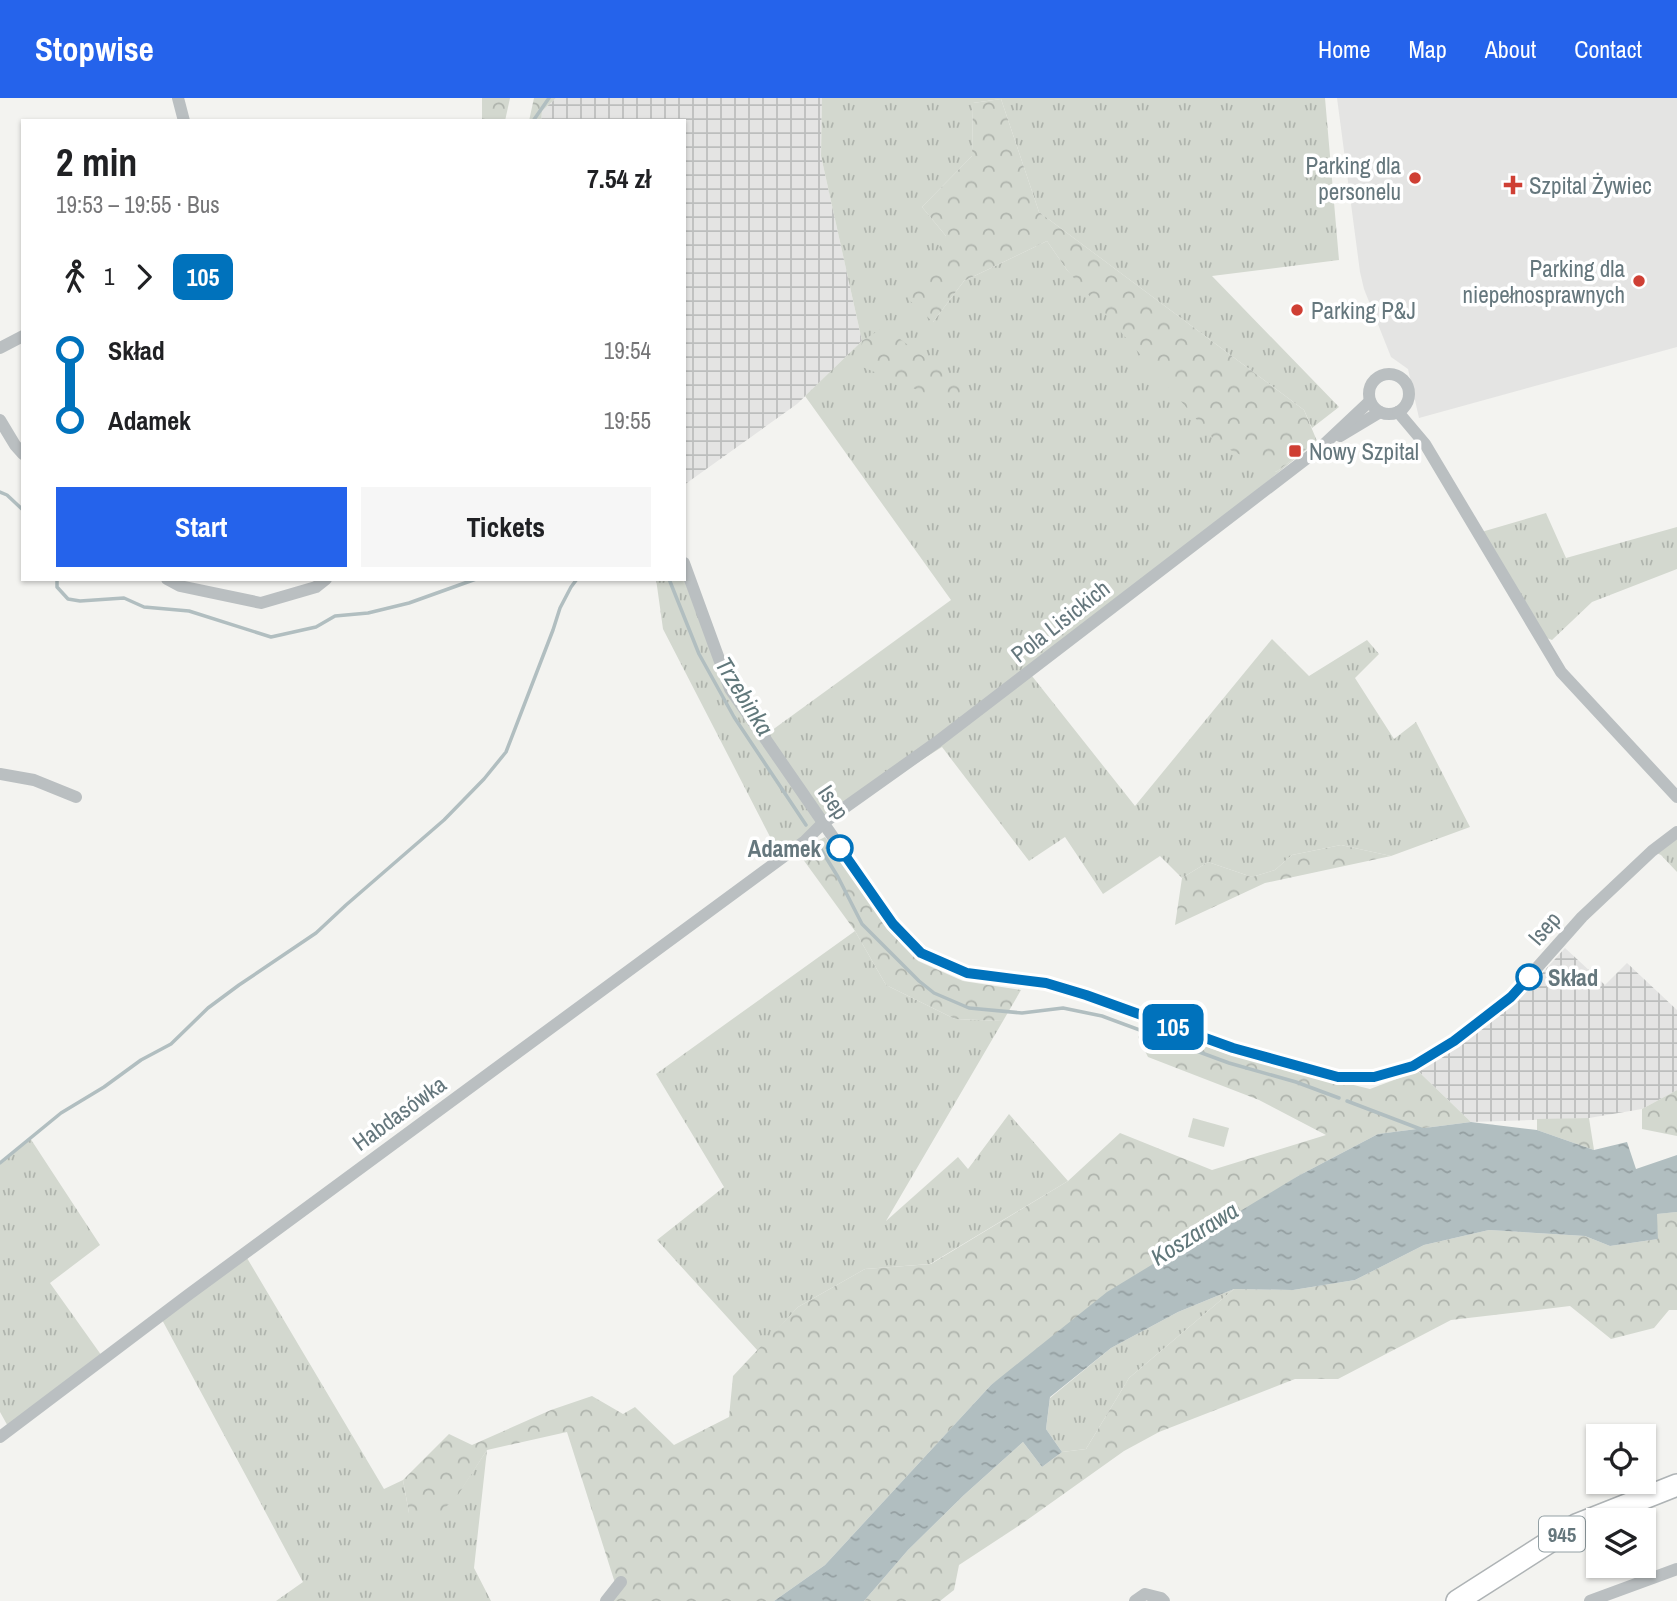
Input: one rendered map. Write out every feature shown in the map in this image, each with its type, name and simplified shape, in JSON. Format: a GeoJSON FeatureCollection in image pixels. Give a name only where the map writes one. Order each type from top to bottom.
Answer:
{"type":"FeatureCollection","features":[{"type":"Feature","properties":{"kind":"main road","name":"945"},"geometry":{"type":"LineString","coordinates":[[1457,1601],[1576,1525],[1677,1485]]}},
{"type":"Feature","properties":{"kind":"street"},"geometry":{"type":"LineString","coordinates":[[178,98],[183,119]]}},
{"type":"Feature","properties":{"kind":"street"},"geometry":{"type":"LineString","coordinates":[[0,347],[21,338]]}},
{"type":"Feature","properties":{"kind":"street"},"geometry":{"type":"LineString","coordinates":[[1383,375],[1396,375],[1409,390],[1407,402],[1398,412],[1380,412],[1370,401],[1373,382],[1383,375]]}},
{"type":"Feature","properties":{"kind":"street","name":"Pola Lisickich"},"geometry":{"type":"LineString","coordinates":[[823,823],[937,742],[1319,449],[1370,401]]}},
{"type":"Feature","properties":{"kind":"street","name":"Pola Lisickich"},"geometry":{"type":"LineString","coordinates":[[1319,449],[1380,412]]}},
{"type":"Feature","properties":{"kind":"street"},"geometry":{"type":"LineString","coordinates":[[1398,412],[1425,444],[1561,672],[1677,797]]}},
{"type":"Feature","properties":{"kind":"street"},"geometry":{"type":"LineString","coordinates":[[0,420],[21,452]]}},
{"type":"Feature","properties":{"kind":"street","name":"Isep"},"geometry":{"type":"LineString","coordinates":[[686,568],[730,689],[893,924],[921,953],[967,973],[1046,983],[1233,1048],[1338,1077],[1374,1077],[1413,1066],[1454,1041],[1511,997],[1582,917],[1652,851],[1677,832]]}},
{"type":"Feature","properties":{"kind":"street"},"geometry":{"type":"LineString","coordinates":[[171,581],[180,586],[261,603],[316,587],[324,581]]}},
{"type":"Feature","properties":{"kind":"street"},"geometry":{"type":"LineString","coordinates":[[0,774],[34,780],[76,797]]}},
{"type":"Feature","properties":{"kind":"street","name":"Habdasówka"},"geometry":{"type":"LineString","coordinates":[[0,1437],[188,1295],[805,841],[823,823]]}},
{"type":"Feature","properties":{"kind":"street"},"geometry":{"type":"LineString","coordinates":[[1590,1601],[1677,1569]]}},
{"type":"Feature","properties":{"kind":"street"},"geometry":{"type":"LineString","coordinates":[[606,1601],[621,1582]]}},
{"type":"Feature","properties":{"kind":"street"},"geometry":{"type":"LineString","coordinates":[[1135,1601],[1145,1594],[1164,1601]]}},
{"type":"Feature","properties":{"kind":"shaded area"},"geometry":{"type":"Polygon","coordinates":[[[556,98],[822,98],[821,156],[862,341],[797,404],[686,484],[686,119],[541,119],[542,111],[556,98]]]}},
{"type":"Feature","properties":{"kind":"shaded area","name":"Szpital Żywiec"},"geometry":{"type":"Polygon","coordinates":[[[1337,98],[1677,98],[1677,347],[1419,418],[1408,369],[1391,357],[1364,289],[1337,98]]]}},
{"type":"Feature","properties":{"kind":"shaded area"},"geometry":{"type":"Polygon","coordinates":[[[1565,948],[1605,985],[1627,963],[1677,1010],[1677,1090],[1642,1109],[1589,1118],[1471,1122],[1418,1071],[1458,1047],[1516,1002],[1565,948]]]}},
{"type":"Feature","properties":{"kind":"green space"},"geometry":{"type":"Polygon","coordinates":[[[482,98],[510,98],[505,119],[482,119],[482,98]]]}},
{"type":"Feature","properties":{"kind":"green space"},"geometry":{"type":"Polygon","coordinates":[[[534,98],[556,98],[542,111],[541,119],[529,119],[534,98]]]}},
{"type":"Feature","properties":{"kind":"green space"},"geometry":{"type":"Polygon","coordinates":[[[822,98],[1325,98],[1339,260],[1212,276],[1339,407],[1312,428],[1304,410],[1039,212],[1001,99],[973,103],[972,156],[922,207],[946,236],[933,322],[964,281],[1047,241],[1067,270],[1276,472],[1317,441],[1019,684],[1032,676],[1135,806],[1272,639],[1309,676],[1367,640],[1379,654],[1355,678],[1394,739],[1416,722],[1470,827],[1391,856],[1341,845],[1292,855],[1275,870],[1252,877],[1208,862],[1182,878],[1160,856],[1103,894],[1065,837],[1029,861],[942,747],[823,823],[781,858],[663,629],[656,581],[685,581],[730,689],[764,736],[951,600],[805,396],[862,341],[821,156],[822,98]]]}},
{"type":"Feature","properties":{"kind":"green space"},"geometry":{"type":"Polygon","coordinates":[[[1001,99],[1039,212],[1304,410],[1317,441],[1276,472],[1218,444],[1067,270],[1047,241],[964,281],[933,322],[908,299],[946,236],[922,207],[972,156],[973,103],[1001,99]]]}},
{"type":"Feature","properties":{"kind":"green space"},"geometry":{"type":"Polygon","coordinates":[[[884,327],[964,387],[951,404],[860,366],[862,341],[884,327]]]}},
{"type":"Feature","properties":{"kind":"green space"},"geometry":{"type":"Polygon","coordinates":[[[1546,513],[1566,558],[1677,527],[1677,569],[1592,602],[1552,640],[1539,635],[1478,533],[1546,513]]]}},
{"type":"Feature","properties":{"kind":"green space"},"geometry":{"type":"Polygon","coordinates":[[[1677,832],[1677,872],[1661,855],[1652,851],[1677,832]]]}},
{"type":"Feature","properties":{"kind":"green space"},"geometry":{"type":"Polygon","coordinates":[[[825,837],[918,961],[963,981],[1021,990],[1003,1021],[955,1019],[886,985],[855,931],[797,851],[825,837]]]}},
{"type":"Feature","properties":{"kind":"green space"},"geometry":{"type":"Polygon","coordinates":[[[1341,845],[1391,856],[1265,883],[1175,925],[1182,878],[1208,862],[1252,877],[1275,870],[1292,855],[1341,845]]]}},
{"type":"Feature","properties":{"kind":"green space"},"geometry":{"type":"Polygon","coordinates":[[[855,931],[886,985],[955,1019],[1003,1021],[886,1221],[958,1157],[968,1169],[1009,1114],[1068,1181],[930,1264],[865,1269],[798,1307],[758,1351],[657,1240],[724,1187],[656,1074],[855,931]]]}},
{"type":"Feature","properties":{"kind":"green space"},"geometry":{"type":"Polygon","coordinates":[[[1146,1025],[1227,1054],[1370,1089],[1418,1071],[1471,1122],[1378,1134],[1298,1176],[991,1385],[825,1565],[774,1601],[601,1601],[615,1583],[567,1432],[487,1450],[456,1498],[433,1518],[409,1513],[403,1480],[449,1434],[472,1445],[551,1410],[592,1396],[623,1414],[635,1407],[674,1445],[729,1417],[733,1376],[798,1307],[865,1269],[931,1264],[1068,1181],[1120,1133],[1212,1170],[1326,1135],[1259,1100],[1148,1057],[1138,1037],[1146,1025]]]}},
{"type":"Feature","properties":{"kind":"green space"},"geometry":{"type":"Polygon","coordinates":[[[1677,1090],[1677,1136],[1642,1129],[1642,1109],[1677,1090]]]}},
{"type":"Feature","properties":{"kind":"green space"},"geometry":{"type":"Polygon","coordinates":[[[1193,1118],[1229,1128],[1224,1147],[1188,1137],[1193,1118]]]}},
{"type":"Feature","properties":{"kind":"green space"},"geometry":{"type":"Polygon","coordinates":[[[1589,1118],[1594,1150],[1537,1130],[1537,1119],[1589,1118]]]}},
{"type":"Feature","properties":{"kind":"green space"},"geometry":{"type":"Polygon","coordinates":[[[30,1138],[100,1245],[50,1283],[104,1359],[10,1430],[0,1412],[0,1162],[30,1138]]]}},
{"type":"Feature","properties":{"kind":"green space"},"geometry":{"type":"Polygon","coordinates":[[[1677,1212],[1677,1310],[1669,1310],[1654,1328],[1611,1339],[1570,1306],[1451,1320],[1338,1379],[1295,1379],[1159,1432],[1124,1451],[959,1565],[954,1590],[940,1601],[864,1601],[908,1550],[1023,1442],[1042,1467],[1062,1452],[1086,1449],[1129,1378],[1234,1289],[1293,1290],[1355,1280],[1424,1245],[1489,1230],[1585,1236],[1610,1246],[1658,1239],[1656,1214],[1677,1212]]]}},
{"type":"Feature","properties":{"kind":"green space"},"geometry":{"type":"Polygon","coordinates":[[[247,1258],[384,1489],[403,1480],[409,1513],[456,1497],[487,1450],[474,1568],[491,1601],[276,1601],[303,1582],[160,1316],[247,1258]]]}},
{"type":"Feature","properties":{"kind":"green space"},"geometry":{"type":"Polygon","coordinates":[[[1234,1289],[1129,1378],[1086,1449],[1062,1452],[1046,1429],[1050,1398],[1111,1348],[1178,1312],[1234,1289]]]}},
{"type":"Feature","properties":{"kind":"water"},"geometry":{"type":"Polygon","coordinates":[[[1471,1122],[1537,1130],[1594,1150],[1627,1142],[1636,1169],[1677,1155],[1677,1212],[1657,1214],[1658,1239],[1610,1246],[1585,1236],[1489,1230],[1424,1245],[1355,1280],[1293,1290],[1234,1289],[1178,1312],[1111,1348],[1050,1397],[1046,1429],[1062,1452],[1042,1467],[1023,1442],[908,1550],[864,1601],[774,1601],[825,1565],[991,1385],[1107,1292],[1298,1176],[1378,1134],[1471,1122]]]}},
{"type":"Feature","properties":{"kind":"waterway"},"geometry":{"type":"LineString","coordinates":[[534,119],[549,98]]}},
{"type":"Feature","properties":{"kind":"waterway","name":"Trzebinka"},"geometry":{"type":"LineString","coordinates":[[0,492],[21,508]]}},
{"type":"Feature","properties":{"kind":"waterway","name":"Trzebinka"},"geometry":{"type":"LineString","coordinates":[[57,581],[57,587],[68,599],[80,601],[124,598],[144,607],[189,611],[271,637],[316,627],[335,616],[368,613],[409,603],[470,581]]}},
{"type":"Feature","properties":{"kind":"waterway"},"geometry":{"type":"LineString","coordinates":[[0,1163],[61,1113],[141,1060],[171,1044],[208,1008],[316,933],[444,820],[506,752],[560,608],[576,581]]}},
{"type":"Feature","properties":{"kind":"waterway","name":"Trzebinka"},"geometry":{"type":"LineString","coordinates":[[670,581],[699,654],[734,717],[806,825]]}},
{"type":"Feature","properties":{"kind":"waterway","name":"Trzebinka"},"geometry":{"type":"LineString","coordinates":[[814,838],[862,924],[934,993],[969,1008],[1022,1013],[1063,1008],[1102,1016],[1229,1063],[1296,1082],[1339,1098]]}},
{"type":"Feature","properties":{"kind":"waterway","name":"Trzebinka"},"geometry":{"type":"LineString","coordinates":[[1347,1101],[1423,1130]]}},
{"type":"Feature","properties":{"kind":"bus line","name":"105"},"geometry":{"type":"LineString","coordinates":[[840,848],[893,924],[921,953],[967,973],[1046,983],[1233,1048],[1338,1077],[1374,1077],[1413,1066],[1454,1041],[1511,997],[1529,977]]}},
{"type":"Feature","properties":{"kind":"place","name":"Parking dla personelu"},"geometry":{"type":"Point","coordinates":[1415,178]}},
{"type":"Feature","properties":{"kind":"place","name":"Szpital Żywiec"},"geometry":{"type":"Point","coordinates":[1513,185]}},
{"type":"Feature","properties":{"kind":"place","name":"Parking dla niepełnosprawnych"},"geometry":{"type":"Point","coordinates":[1639,281]}},
{"type":"Feature","properties":{"kind":"place","name":"Parking P&J"},"geometry":{"type":"Point","coordinates":[1297,310]}},
{"type":"Feature","properties":{"kind":"place","name":"Nowy Szpital"},"geometry":{"type":"Point","coordinates":[1295,451]}},
{"type":"Feature","properties":{"kind":"place","name":"Adamek"},"geometry":{"type":"Point","coordinates":[840,848]}},
{"type":"Feature","properties":{"kind":"place","name":"Skład"},"geometry":{"type":"Point","coordinates":[1529,977]}},
{"type":"Feature","properties":{"kind":"water label","name":"Koszarawa"},"geometry":{"type":"Point","coordinates":[1194,1233]}}]}
